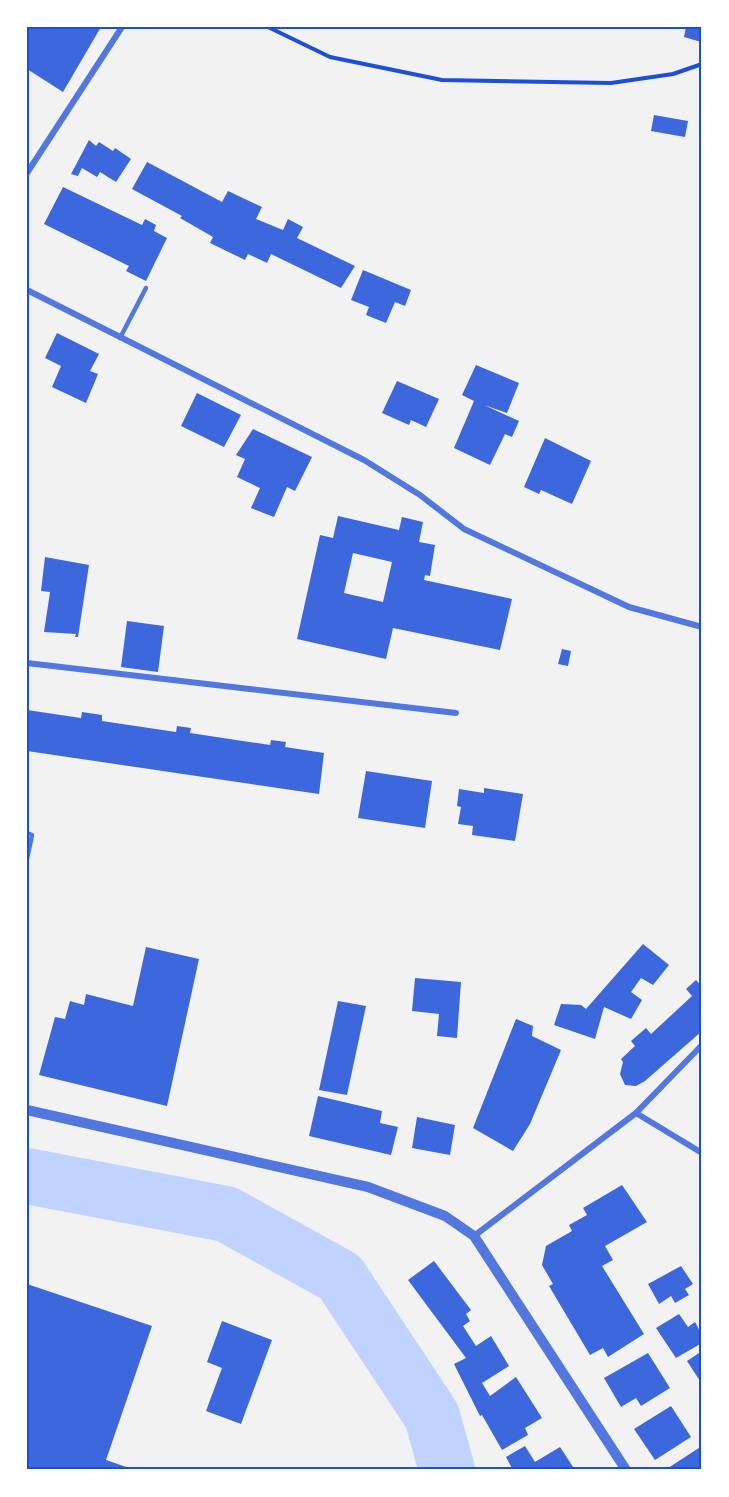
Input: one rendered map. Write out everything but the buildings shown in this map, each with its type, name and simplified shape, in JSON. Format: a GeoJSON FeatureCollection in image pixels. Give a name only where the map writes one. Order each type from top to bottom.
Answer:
{"type":"FeatureCollection","features":[{"type":"Feature","properties":{"kind":"street"},"geometry":{"type":"LineString","coordinates":[[27,173],[122,27]]}},
{"type":"Feature","properties":{"kind":"street"},"geometry":{"type":"LineString","coordinates":[[27,290],[364,460],[420,495],[464,530],[629,608],[702,627]]}},
{"type":"Feature","properties":{"kind":"street"},"geometry":{"type":"LineString","coordinates":[[27,663],[456,713]]}},
{"type":"Feature","properties":{"kind":"street"},"geometry":{"type":"LineString","coordinates":[[474,1236],[636,1113],[702,1045]]}},
{"type":"Feature","properties":{"kind":"street"},"geometry":{"type":"LineString","coordinates":[[27,1110],[368,1187],[445,1216],[474,1236],[626,1470]]}},
{"type":"Feature","properties":{"kind":"street"},"geometry":{"type":"LineString","coordinates":[[636,1113],[702,1153]]}},
{"type":"Feature","properties":{"kind":"lane"},"geometry":{"type":"LineString","coordinates":[[120,338],[146,288]]}},
{"type":"Feature","properties":{"kind":"lane"},"geometry":{"type":"LineString","coordinates":[[27,833],[32,835],[27,859]]}},
{"type":"Feature","properties":{"kind":"path"},"geometry":{"type":"LineString","coordinates":[[268,27],[330,57],[442,80],[612,83],[673,74],[702,64]]}},
{"type":"Feature","properties":{"kind":"waterway"},"geometry":{"type":"LineString","coordinates":[[27,1176],[226,1214],[340,1277],[432,1416],[447,1470]]}}]}
